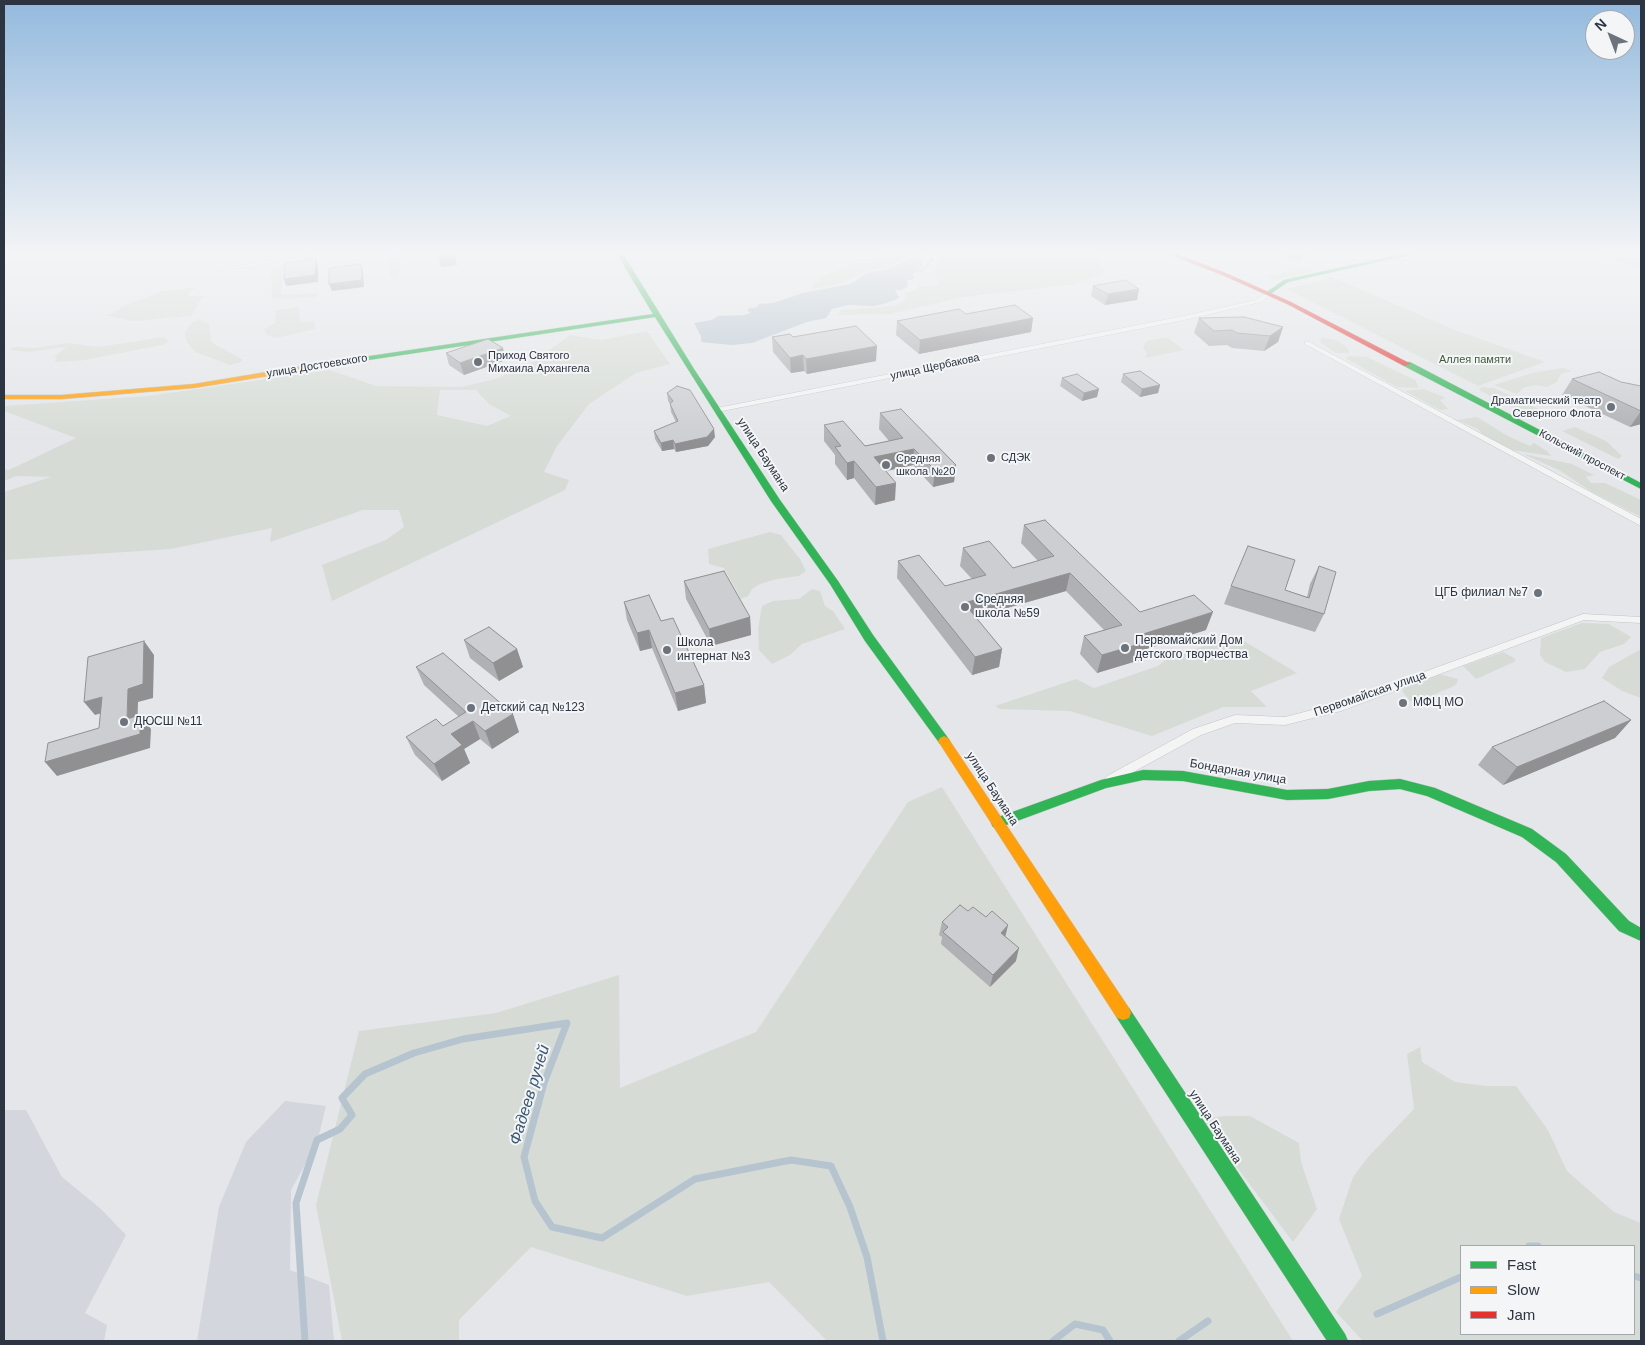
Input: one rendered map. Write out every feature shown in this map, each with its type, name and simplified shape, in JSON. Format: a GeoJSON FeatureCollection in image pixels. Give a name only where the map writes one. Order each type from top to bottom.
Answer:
{"type":"FeatureCollection","features":[{"type":"Feature","properties":{"kind":"street","name":"улица Достоевского"},"geometry":{"type":"LineString","coordinates":[[4,397],[62,397],[194,386],[646,317]]}},
{"type":"Feature","properties":{"kind":"street","name":"улица Баумана"},"geometry":{"type":"LineString","coordinates":[[659,317],[791,523],[870,638],[938,732],[1338,1341]]}},
{"type":"Feature","properties":{"kind":"street","name":"улица Щербакова"},"geometry":{"type":"LineString","coordinates":[[718,410],[1188,317]]}},
{"type":"Feature","properties":{"kind":"street","name":"Кольский проспект"},"geometry":{"type":"LineString","coordinates":[[1311,317],[1641,486]]}},
{"type":"Feature","properties":{"kind":"street"},"geometry":{"type":"LineString","coordinates":[[1307,344],[1641,523]]}},
{"type":"Feature","properties":{"kind":"street","name":"Первомайская улица"},"geometry":{"type":"LineString","coordinates":[[1104,783],[1197,732],[1235,719],[1285,721],[1341,706],[1583,616],[1641,620]]}},
{"type":"Feature","properties":{"kind":"street","name":"Бондарная улица"},"geometry":{"type":"LineString","coordinates":[[998,823],[1104,783],[1144,775],[1183,776],[1287,795],[1328,794],[1370,786],[1400,784],[1430,792],[1510,824],[1544,844],[1562,858],[1624,926],[1641,935]]}},
{"type":"Feature","properties":{"kind":"shaded area"},"geometry":{"type":"Polygon","coordinates":[[[717,317],[827,317],[807,322],[752,343],[732,345],[701,342],[701,336],[694,323],[712,320],[717,317]]]}},
{"type":"Feature","properties":{"kind":"shaded area"},"geometry":{"type":"Polygon","coordinates":[[[285,1101],[326,1106],[317,1143],[291,1190],[290,1270],[329,1285],[334,1341],[197,1341],[219,1207],[246,1142],[285,1101]]]}},
{"type":"Feature","properties":{"kind":"shaded area"},"geometry":{"type":"Polygon","coordinates":[[[4,1110],[26,1110],[62,1177],[101,1209],[126,1235],[85,1313],[107,1325],[104,1341],[4,1341],[4,1110]]]}},
{"type":"Feature","properties":{"kind":"green space"},"geometry":{"type":"Polygon","coordinates":[[[111,317],[182,317],[135,321],[111,317]]]}},
{"type":"Feature","properties":{"kind":"green space"},"geometry":{"type":"Polygon","coordinates":[[[275,317],[300,317],[300,322],[314,321],[315,329],[276,338],[267,335],[264,329],[275,323],[275,317]]]}},
{"type":"Feature","properties":{"kind":"green space","name":"Аллея памяти"},"geometry":{"type":"Polygon","coordinates":[[[1341,317],[1424,317],[1455,330],[1545,362],[1478,386],[1341,317]]]}},
{"type":"Feature","properties":{"kind":"green space"},"geometry":{"type":"Polygon","coordinates":[[[200,320],[209,324],[211,340],[214,344],[242,359],[241,362],[230,365],[195,352],[186,341],[185,332],[193,321],[200,320]]]}},
{"type":"Feature","properties":{"kind":"green space"},"geometry":{"type":"Polygon","coordinates":[[[647,331],[670,364],[636,373],[589,404],[557,446],[544,472],[569,480],[565,490],[332,601],[322,565],[386,540],[404,527],[399,510],[363,510],[270,542],[272,528],[171,549],[4,560],[4,492],[51,477],[16,476],[4,481],[4,469],[9,470],[76,438],[4,411],[4,406],[148,396],[330,370],[376,386],[462,387],[498,378],[531,363],[570,335],[602,340],[647,331]],[[440,390],[437,415],[487,426],[511,416],[489,404],[476,390],[440,390]]]}},
{"type":"Feature","properties":{"kind":"green space"},"geometry":{"type":"Polygon","coordinates":[[[164,337],[169,342],[162,345],[85,360],[55,362],[57,358],[54,357],[66,347],[29,352],[9,350],[13,347],[34,348],[68,343],[98,347],[164,337]]]}},
{"type":"Feature","properties":{"kind":"green space"},"geometry":{"type":"Polygon","coordinates":[[[1167,337],[1184,350],[1145,358],[1147,353],[1143,347],[1146,341],[1167,337]]]}},
{"type":"Feature","properties":{"kind":"green space"},"geometry":{"type":"Polygon","coordinates":[[[1320,339],[1336,340],[1347,347],[1350,353],[1336,353],[1321,343],[1320,339]]]}},
{"type":"Feature","properties":{"kind":"green space"},"geometry":{"type":"Polygon","coordinates":[[[1349,356],[1367,357],[1415,380],[1419,388],[1397,387],[1345,358],[1349,356]]]}},
{"type":"Feature","properties":{"kind":"green space"},"geometry":{"type":"Polygon","coordinates":[[[1562,368],[1572,371],[1561,374],[1557,382],[1547,387],[1534,385],[1523,388],[1517,394],[1494,385],[1532,373],[1562,368]]]}},
{"type":"Feature","properties":{"kind":"green space"},"geometry":{"type":"Polygon","coordinates":[[[1482,387],[1494,388],[1545,412],[1536,416],[1526,413],[1479,390],[1482,387]]]}},
{"type":"Feature","properties":{"kind":"green space"},"geometry":{"type":"Polygon","coordinates":[[[1424,389],[1446,398],[1440,400],[1448,409],[1440,410],[1405,391],[1424,389]]]}},
{"type":"Feature","properties":{"kind":"green space"},"geometry":{"type":"Polygon","coordinates":[[[1477,417],[1508,436],[1530,446],[1534,443],[1547,451],[1551,456],[1512,450],[1483,435],[1478,429],[1457,420],[1477,417]]]}},
{"type":"Feature","properties":{"kind":"green space"},"geometry":{"type":"Polygon","coordinates":[[[1575,427],[1606,441],[1622,456],[1618,459],[1562,431],[1575,427]]]}},
{"type":"Feature","properties":{"kind":"green space"},"geometry":{"type":"Polygon","coordinates":[[[1523,454],[1572,464],[1594,475],[1586,477],[1591,483],[1605,483],[1641,500],[1641,517],[1592,492],[1559,470],[1523,454]]]}},
{"type":"Feature","properties":{"kind":"green space"},"geometry":{"type":"Polygon","coordinates":[[[770,532],[781,535],[800,559],[806,571],[799,576],[760,584],[752,589],[748,596],[741,599],[724,568],[709,564],[708,549],[770,532]]]}},
{"type":"Feature","properties":{"kind":"green space"},"geometry":{"type":"Polygon","coordinates":[[[812,589],[820,591],[825,606],[833,611],[845,629],[802,644],[790,655],[772,664],[759,650],[758,629],[762,606],[773,601],[799,599],[812,589]]]}},
{"type":"Feature","properties":{"kind":"green space"},"geometry":{"type":"Polygon","coordinates":[[[1582,623],[1609,624],[1631,637],[1624,644],[1600,652],[1585,669],[1566,672],[1545,662],[1540,655],[1541,638],[1582,623]]]}},
{"type":"Feature","properties":{"kind":"green space"},"geometry":{"type":"Polygon","coordinates":[[[1234,635],[1297,673],[1251,691],[1267,707],[1223,707],[1152,736],[1070,711],[1000,709],[995,706],[1076,679],[1094,688],[1158,666],[1165,660],[1234,635]]]}},
{"type":"Feature","properties":{"kind":"green space"},"geometry":{"type":"Polygon","coordinates":[[[1641,649],[1641,698],[1622,691],[1602,678],[1609,667],[1641,649]]]}},
{"type":"Feature","properties":{"kind":"green space"},"geometry":{"type":"Polygon","coordinates":[[[1503,652],[1516,659],[1514,662],[1476,679],[1463,666],[1503,652]]]}},
{"type":"Feature","properties":{"kind":"green space"},"geometry":{"type":"Polygon","coordinates":[[[1439,674],[1458,679],[1457,683],[1417,702],[1410,701],[1403,692],[1403,689],[1439,674]]]}},
{"type":"Feature","properties":{"kind":"green space"},"geometry":{"type":"Polygon","coordinates":[[[942,787],[1293,1341],[827,1341],[769,1282],[687,1296],[531,1247],[459,1320],[459,1341],[342,1341],[316,1205],[359,1031],[496,1013],[619,975],[620,1088],[756,1032],[908,802],[942,787]]]}},
{"type":"Feature","properties":{"kind":"green space"},"geometry":{"type":"Polygon","coordinates":[[[1420,1047],[1422,1062],[1455,1082],[1486,1086],[1516,1086],[1548,1130],[1567,1171],[1614,1212],[1641,1223],[1641,1341],[1363,1341],[1336,1312],[1362,1276],[1339,1219],[1353,1177],[1369,1156],[1414,1109],[1407,1054],[1420,1047]]]}},
{"type":"Feature","properties":{"kind":"green space"},"geometry":{"type":"Polygon","coordinates":[[[1225,1116],[1250,1116],[1299,1143],[1301,1162],[1317,1209],[1293,1242],[1224,1150],[1197,1120],[1225,1116]]]}},
{"type":"Feature","properties":{"kind":"building"},"geometry":{"type":"Polygon","coordinates":[[[919,317],[1033,318],[920,340],[897,321],[919,317]]]}},
{"type":"Feature","properties":{"kind":"building"},"geometry":{"type":"Polygon","coordinates":[[[1244,317],[1283,327],[1270,336],[1237,333],[1232,330],[1214,331],[1199,318],[1244,317]]]}},
{"type":"Feature","properties":{"kind":"building"},"geometry":{"type":"Polygon","coordinates":[[[856,326],[877,346],[806,359],[803,355],[790,358],[772,337],[790,334],[793,337],[856,326]]]}},
{"type":"Feature","properties":{"kind":"building"},"geometry":{"type":"Polygon","coordinates":[[[488,339],[503,348],[460,363],[446,353],[488,339]]]}},
{"type":"Feature","properties":{"kind":"building"},"geometry":{"type":"Polygon","coordinates":[[[1140,371],[1160,385],[1142,389],[1123,374],[1140,371]]]}},
{"type":"Feature","properties":{"kind":"building"},"geometry":{"type":"Polygon","coordinates":[[[1599,372],[1621,382],[1641,386],[1641,411],[1572,379],[1599,372]]]}},
{"type":"Feature","properties":{"kind":"building"},"geometry":{"type":"Polygon","coordinates":[[[1077,374],[1099,389],[1084,393],[1062,378],[1077,374]]]}},
{"type":"Feature","properties":{"kind":"building"},"geometry":{"type":"Polygon","coordinates":[[[677,386],[690,390],[714,429],[707,437],[675,444],[673,440],[661,443],[654,431],[678,421],[670,404],[673,401],[667,393],[677,386]]]}},
{"type":"Feature","properties":{"kind":"building"},"geometry":{"type":"Polygon","coordinates":[[[901,409],[956,465],[935,470],[914,449],[874,457],[896,483],[876,487],[854,461],[847,463],[835,447],[841,446],[824,425],[843,421],[865,446],[903,438],[880,413],[901,409]]]}},
{"type":"Feature","properties":{"kind":"building"},"geometry":{"type":"Polygon","coordinates":[[[1045,520],[1140,612],[1194,595],[1213,612],[1140,635],[1146,642],[1102,655],[1084,636],[1122,625],[1070,573],[964,603],[1002,649],[975,657],[898,561],[919,555],[945,586],[986,575],[963,548],[989,541],[1013,568],[1054,556],[1024,525],[1045,520]]]}},
{"type":"Feature","properties":{"kind":"building"},"geometry":{"type":"Polygon","coordinates":[[[1248,546],[1295,560],[1285,590],[1309,598],[1319,566],[1336,572],[1324,614],[1231,586],[1248,546]]]}},
{"type":"Feature","properties":{"kind":"building"},"geometry":{"type":"Polygon","coordinates":[[[724,571],[750,617],[709,629],[684,581],[724,571]]]}},
{"type":"Feature","properties":{"kind":"building"},"geometry":{"type":"Polygon","coordinates":[[[649,595],[661,621],[673,618],[704,685],[675,693],[649,630],[637,633],[624,602],[649,595]]]}},
{"type":"Feature","properties":{"kind":"building"},"geometry":{"type":"Polygon","coordinates":[[[489,627],[517,649],[493,663],[464,640],[489,627]]]}},
{"type":"Feature","properties":{"kind":"building"},"geometry":{"type":"Polygon","coordinates":[[[144,641],[143,684],[128,689],[127,719],[140,715],[140,734],[45,762],[48,743],[99,728],[102,697],[84,702],[88,657],[144,641]]]}},
{"type":"Feature","properties":{"kind":"building"},"geometry":{"type":"Polygon","coordinates":[[[443,653],[513,714],[485,731],[473,721],[451,734],[462,745],[434,764],[406,737],[436,719],[443,726],[466,712],[416,667],[443,653]]]}},
{"type":"Feature","properties":{"kind":"building"},"geometry":{"type":"Polygon","coordinates":[[[1604,701],[1631,720],[1517,767],[1492,747],[1604,701]]]}},
{"type":"Feature","properties":{"kind":"building"},"geometry":{"type":"Polygon","coordinates":[[[960,905],[968,911],[973,907],[986,917],[992,911],[1008,925],[1001,933],[1019,948],[993,975],[943,932],[948,927],[942,922],[960,905]]]}},
{"type":"Feature","properties":{"kind":"waterway","name":"Фадеев ручей"},"geometry":{"type":"LineString","coordinates":[[305,1341],[296,1203],[317,1140],[340,1129],[352,1115],[342,1098],[365,1074],[414,1053],[463,1039],[567,1023],[544,1083],[524,1157],[535,1201],[552,1227],[602,1238],[695,1179],[791,1160],[831,1166],[850,1207],[867,1257],[883,1341]]}},
{"type":"Feature","properties":{"kind":"waterway","name":"Фадеев ручей"},"geometry":{"type":"LineString","coordinates":[[1635,1276],[1641,1278]]}},
{"type":"Feature","properties":{"kind":"waterway","name":"Фадеев ручей"},"geometry":{"type":"LineString","coordinates":[[1377,1314],[1460,1277]]}},
{"type":"Feature","properties":{"kind":"waterway","name":"Фадеев ручей"},"geometry":{"type":"LineString","coordinates":[[1179,1341],[1208,1321]]}},
{"type":"Feature","properties":{"kind":"waterway","name":"Фадеев ручей"},"geometry":{"type":"LineString","coordinates":[[1053,1341],[1075,1324],[1103,1330],[1110,1341]]}},
{"type":"Feature","properties":{"kind":"traffic: fast"},"geometry":{"type":"LineString","coordinates":[[309,367],[646,317]]}},
{"type":"Feature","properties":{"kind":"traffic: fast"},"geometry":{"type":"LineString","coordinates":[[658,317],[776,501],[834,583],[869,638],[944,741]]}},
{"type":"Feature","properties":{"kind":"traffic: fast"},"geometry":{"type":"LineString","coordinates":[[1407,364],[1641,486]]}},
{"type":"Feature","properties":{"kind":"traffic: fast"},"geometry":{"type":"LineString","coordinates":[[998,823],[1105,783],[1143,775],[1183,776],[1287,795],[1328,794],[1369,786],[1400,784],[1430,792],[1527,833],[1561,858],[1624,926],[1641,935]]}},
{"type":"Feature","properties":{"kind":"traffic: fast"},"geometry":{"type":"LineString","coordinates":[[1123,1013],[1338,1341]]}},
{"type":"Feature","properties":{"kind":"traffic: slow"},"geometry":{"type":"LineString","coordinates":[[4,397],[62,397],[194,386],[309,367]]}},
{"type":"Feature","properties":{"kind":"traffic: slow"},"geometry":{"type":"LineString","coordinates":[[944,741],[1123,1013]]}},
{"type":"Feature","properties":{"kind":"traffic: jam"},"geometry":{"type":"LineString","coordinates":[[1316,317],[1407,364]]}},
{"type":"Feature","properties":{"kind":"place","name":"Приход Святого Михаила Архангела"},"geometry":{"type":"Point","coordinates":[478,362]}},
{"type":"Feature","properties":{"kind":"place","name":"Драматический театр Северного Флота"},"geometry":{"type":"Point","coordinates":[1611,407]}},
{"type":"Feature","properties":{"kind":"place","name":"СДЭК"},"geometry":{"type":"Point","coordinates":[991,458]}},
{"type":"Feature","properties":{"kind":"place","name":"Средняя школа №20"},"geometry":{"type":"Point","coordinates":[886,465]}},
{"type":"Feature","properties":{"kind":"place","name":"ЦГБ филиал №7"},"geometry":{"type":"Point","coordinates":[1538,593]}},
{"type":"Feature","properties":{"kind":"place","name":"Средняя школа №59"},"geometry":{"type":"Point","coordinates":[965,607]}},
{"type":"Feature","properties":{"kind":"place","name":"Первомайский Дом детского творчества"},"geometry":{"type":"Point","coordinates":[1125,648]}},
{"type":"Feature","properties":{"kind":"place","name":"Школа интернат №3"},"geometry":{"type":"Point","coordinates":[667,650]}},
{"type":"Feature","properties":{"kind":"place","name":"МФЦ МО"},"geometry":{"type":"Point","coordinates":[1403,703]}},
{"type":"Feature","properties":{"kind":"place","name":"Детский сад №123"},"geometry":{"type":"Point","coordinates":[471,708]}},
{"type":"Feature","properties":{"kind":"place","name":"ДЮСШ №11"},"geometry":{"type":"Point","coordinates":[124,722]}}]}
